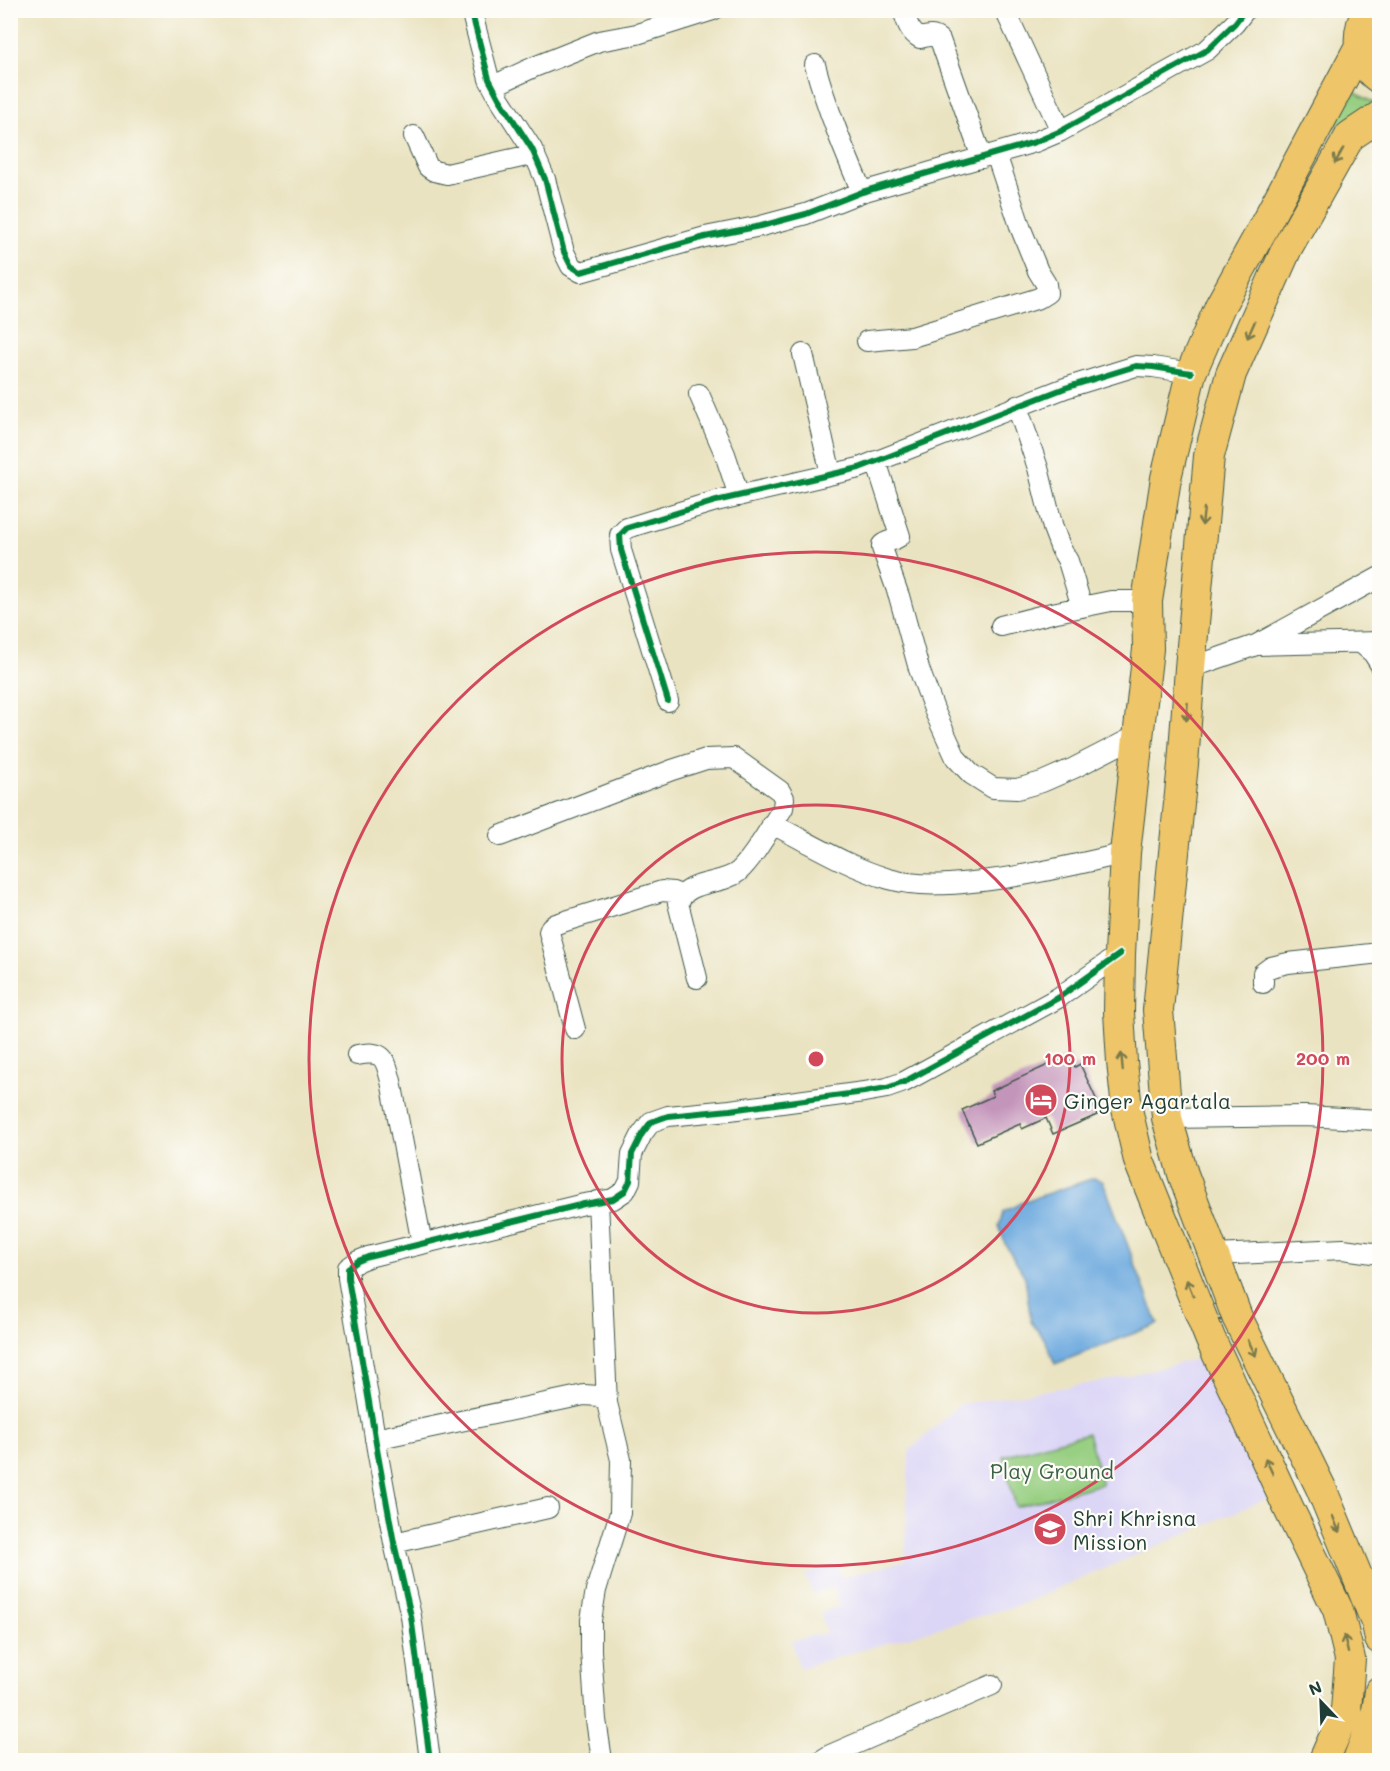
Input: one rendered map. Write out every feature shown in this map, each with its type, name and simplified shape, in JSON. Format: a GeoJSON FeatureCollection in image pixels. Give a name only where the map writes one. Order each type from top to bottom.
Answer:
{"type":"FeatureCollection","features":[{"type":"Feature","properties":{"kind":"main road"},"geometry":{"type":"LineString","coordinates":[[1368,10],[1359,32],[1360,45],[1364,62],[1380,79]]}},
{"type":"Feature","properties":{"kind":"main road"},"geometry":{"type":"LineString","coordinates":[[1324,1761],[1346,1710],[1350,1659],[1338,1610],[1210,1338],[1139,1161],[1127,1109],[1122,1062],[1119,1012],[1120,954],[1125,853],[1148,649],[1148,601],[1166,478],[1191,373],[1220,306],[1360,45]]}},
{"type":"Feature","properties":{"kind":"main road"},"geometry":{"type":"LineString","coordinates":[[1380,116],[1350,136],[1287,248],[1231,374],[1209,456],[1183,764],[1158,1010],[1167,1118],[1183,1174],[1237,1317],[1321,1488],[1377,1624],[1380,1639]]}},
{"type":"Feature","properties":{"kind":"main road"},"geometry":{"type":"LineString","coordinates":[[1289,1509],[1321,1488]]}},
{"type":"Feature","properties":{"kind":"main road"},"geometry":{"type":"LineString","coordinates":[[1358,1761],[1377,1711],[1380,1692]]}},
{"type":"Feature","properties":{"kind":"street"},"geometry":{"type":"LineString","coordinates":[[471,10],[489,79],[535,154],[545,179],[564,252],[571,266],[581,272],[705,237],[806,214],[862,192],[1035,142],[1061,131],[1207,50],[1245,10]]}},
{"type":"Feature","properties":{"kind":"street"},"geometry":{"type":"LineString","coordinates":[[493,86],[599,41],[637,34],[713,10]]}},
{"type":"Feature","properties":{"kind":"street"},"geometry":{"type":"LineString","coordinates":[[867,341],[912,337],[1039,298],[1047,292],[1046,284],[1038,271],[940,40],[930,35],[920,38],[915,36],[909,29],[903,10]]}},
{"type":"Feature","properties":{"kind":"street"},"geometry":{"type":"LineString","coordinates":[[1005,10],[1061,131]]}},
{"type":"Feature","properties":{"kind":"street"},"geometry":{"type":"LineString","coordinates":[[815,64],[840,141],[862,192]]}},
{"type":"Feature","properties":{"kind":"street"},"geometry":{"type":"LineString","coordinates":[[414,136],[428,167],[447,174],[535,154]]}},
{"type":"Feature","properties":{"kind":"street"},"geometry":{"type":"LineString","coordinates":[[803,354],[831,474]]}},
{"type":"Feature","properties":{"kind":"street"},"geometry":{"type":"LineString","coordinates":[[668,701],[621,550],[620,535],[627,528],[716,501],[859,468],[1065,388],[1136,366],[1191,373]]}},
{"type":"Feature","properties":{"kind":"street"},"geometry":{"type":"LineString","coordinates":[[699,394],[740,496]]}},
{"type":"Feature","properties":{"kind":"street"},"geometry":{"type":"LineString","coordinates":[[1017,406],[1038,468],[1053,528],[1068,561],[1082,607]]}},
{"type":"Feature","properties":{"kind":"street"},"geometry":{"type":"LineString","coordinates":[[876,461],[900,536],[884,543],[882,548],[900,596],[919,669],[935,712],[956,758],[970,774],[993,788],[1017,789],[1042,782],[1074,768],[1138,735]]}},
{"type":"Feature","properties":{"kind":"street"},"geometry":{"type":"LineString","coordinates":[[1190,668],[1257,645],[1380,577]]}},
{"type":"Feature","properties":{"kind":"street"},"geometry":{"type":"LineString","coordinates":[[1001,626],[1112,601],[1148,601]]}},
{"type":"Feature","properties":{"kind":"street"},"geometry":{"type":"LineString","coordinates":[[1257,645],[1370,643],[1380,664]]}},
{"type":"Feature","properties":{"kind":"street"},"geometry":{"type":"LineString","coordinates":[[501,836],[706,759],[734,758],[780,791],[784,798],[783,807],[752,855],[737,873],[694,887],[681,895],[678,903],[697,978]]}},
{"type":"Feature","properties":{"kind":"street"},"geometry":{"type":"LineString","coordinates":[[772,824],[850,864],[890,879],[926,885],[1033,874],[1125,853]]}},
{"type":"Feature","properties":{"kind":"street"},"geometry":{"type":"LineString","coordinates":[[575,1029],[549,932],[551,927],[662,891],[681,895]]}},
{"type":"Feature","properties":{"kind":"street"},"geometry":{"type":"LineString","coordinates":[[1263,983],[1263,973],[1271,967],[1380,953]]}},
{"type":"Feature","properties":{"kind":"street"},"geometry":{"type":"LineString","coordinates":[[430,1761],[411,1616],[394,1543],[375,1439],[348,1268],[369,1257],[613,1199],[625,1191],[630,1181],[633,1154],[642,1134],[651,1122],[668,1116],[864,1092],[904,1082],[1058,998],[1120,954]]}},
{"type":"Feature","properties":{"kind":"street"},"geometry":{"type":"LineString","coordinates":[[357,1054],[371,1052],[380,1054],[385,1060],[422,1244]]}},
{"type":"Feature","properties":{"kind":"street"},"geometry":{"type":"LineString","coordinates":[[1167,1118],[1305,1116],[1380,1120]]}},
{"type":"Feature","properties":{"kind":"street"},"geometry":{"type":"LineString","coordinates":[[598,1201],[607,1402],[621,1460],[620,1513],[596,1590],[591,1620],[592,1662],[602,1761]]}},
{"type":"Feature","properties":{"kind":"street"},"geometry":{"type":"LineString","coordinates":[[1215,1255],[1343,1249],[1380,1254]]}},
{"type":"Feature","properties":{"kind":"street"},"geometry":{"type":"LineString","coordinates":[[375,1439],[584,1395],[599,1396],[607,1402]]}},
{"type":"Feature","properties":{"kind":"street"},"geometry":{"type":"LineString","coordinates":[[394,1543],[548,1508]]}},
{"type":"Feature","properties":{"kind":"street"},"geometry":{"type":"LineString","coordinates":[[822,1761],[830,1755],[992,1685]]}},
{"type":"Feature","properties":{"kind":"shaded area","name":"Shri Khrisna Mission"},"geometry":{"type":"Polygon","coordinates":[[[1197,1359],[1268,1498],[1022,1604],[800,1668],[791,1641],[826,1633],[821,1613],[840,1605],[833,1587],[813,1594],[805,1574],[838,1563],[841,1577],[905,1561],[909,1451],[960,1404],[1104,1381],[1197,1359]]]}},
{"type":"Feature","properties":{"kind":"green space"},"geometry":{"type":"Polygon","coordinates":[[[1349,87],[1377,105],[1328,130],[1349,87]]]}},
{"type":"Feature","properties":{"kind":"green space","name":"Play Ground"},"geometry":{"type":"Polygon","coordinates":[[[1088,1433],[1102,1484],[1016,1507],[1003,1456],[1088,1433]]]}},
{"type":"Feature","properties":{"kind":"water"},"geometry":{"type":"Polygon","coordinates":[[[1094,1178],[1103,1181],[1158,1324],[1055,1364],[1045,1340],[1031,1322],[1025,1277],[1005,1244],[999,1226],[1003,1212],[1025,1201],[1094,1178]]]}},
{"type":"Feature","properties":{"kind":"building","name":"Ginger Agartala"},"geometry":{"type":"Polygon","coordinates":[[[1070,1055],[1075,1067],[1080,1064],[1098,1103],[1093,1105],[1097,1115],[1053,1134],[1046,1118],[1022,1129],[1020,1124],[977,1143],[962,1110],[993,1096],[991,1091],[1070,1055]]]}},
{"type":"Feature","properties":{"kind":"cycle path"},"geometry":{"type":"LineString","coordinates":[[471,10],[489,79],[532,149],[545,179],[564,252],[571,266],[581,272],[705,237],[806,214],[862,192],[1035,142],[1061,131],[1207,50],[1245,10]]}},
{"type":"Feature","properties":{"kind":"cycle path"},"geometry":{"type":"LineString","coordinates":[[668,701],[621,550],[620,535],[627,528],[716,501],[859,468],[1065,388],[1136,366],[1191,373]]}},
{"type":"Feature","properties":{"kind":"cycle path"},"geometry":{"type":"LineString","coordinates":[[430,1760],[411,1616],[394,1543],[378,1455],[348,1268],[368,1257],[584,1204],[613,1199],[625,1191],[630,1181],[632,1154],[642,1134],[651,1122],[668,1116],[864,1092],[904,1082],[1058,998],[1120,954]]}},
{"type":"Feature","properties":{"kind":"place","name":"Ginger Agartala"},"geometry":{"type":"Point","coordinates":[1041,1100]}},
{"type":"Feature","properties":{"kind":"place","name":"Shri Khrisna Mission"},"geometry":{"type":"Point","coordinates":[1050,1529]}}]}
